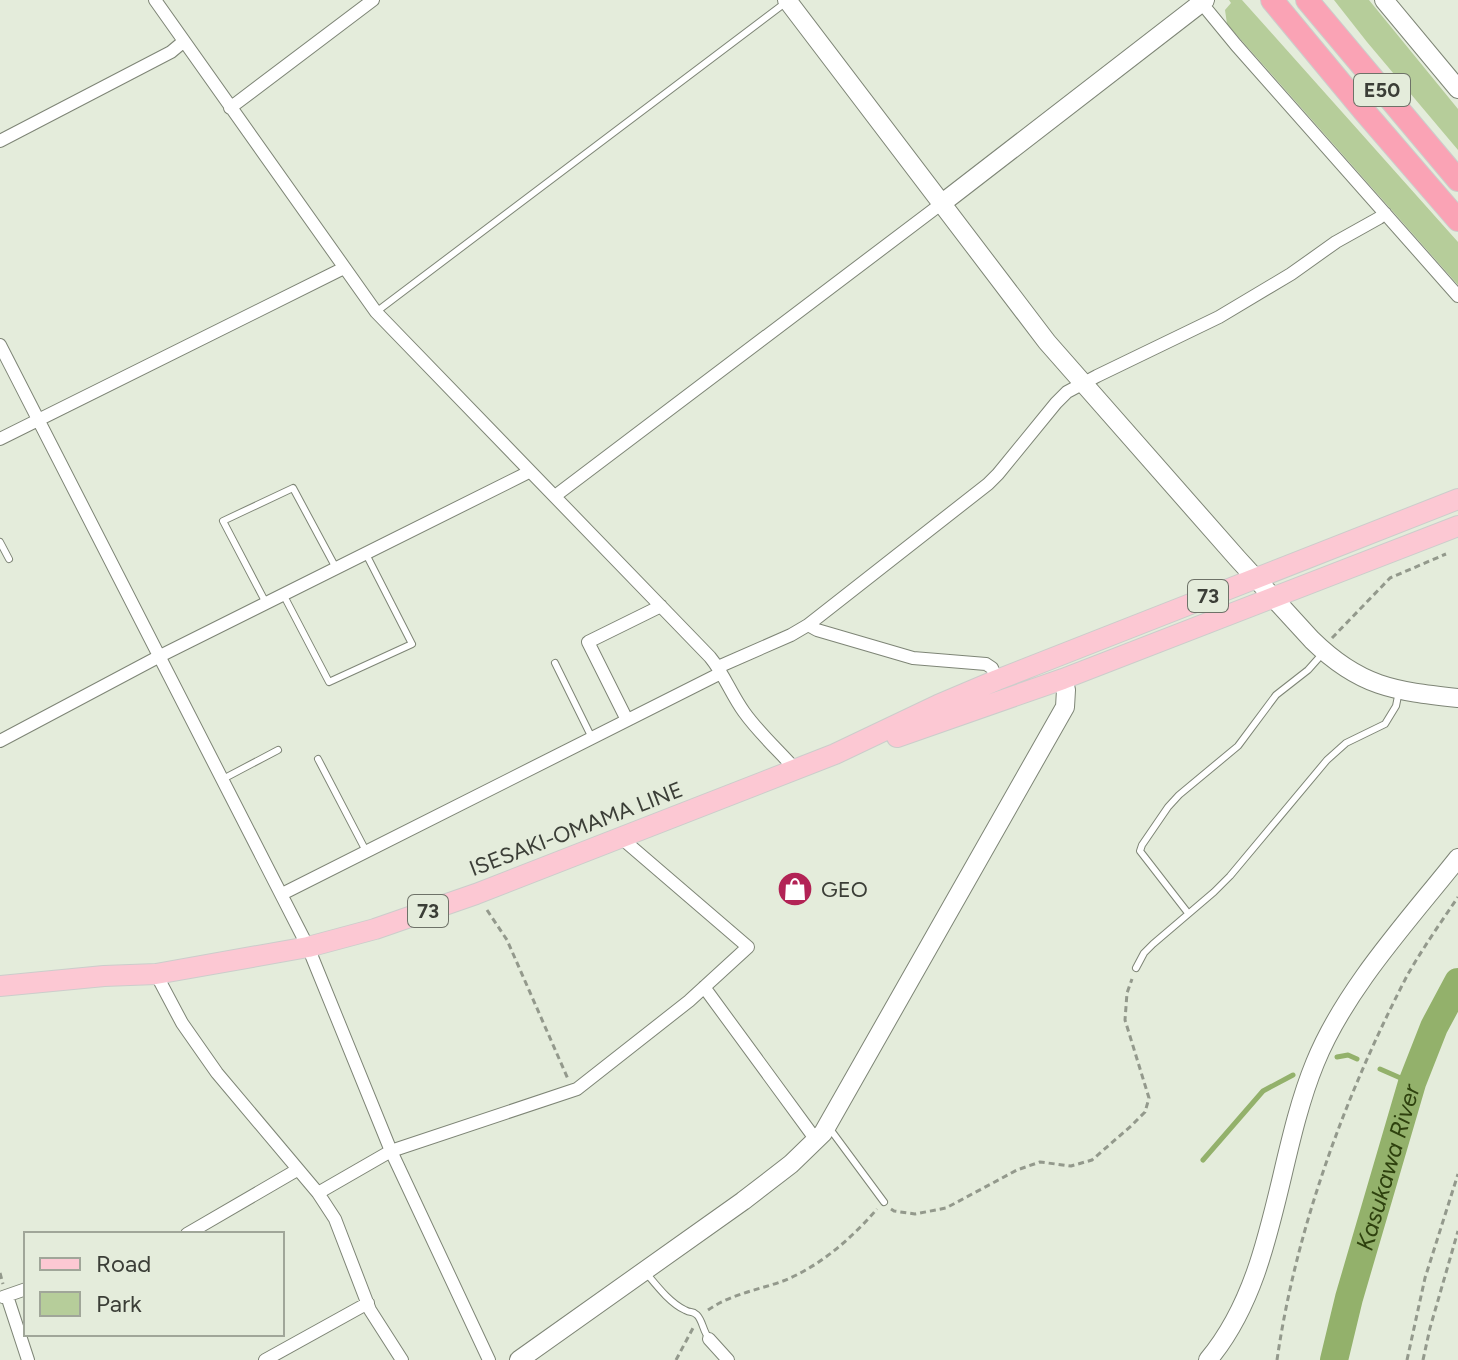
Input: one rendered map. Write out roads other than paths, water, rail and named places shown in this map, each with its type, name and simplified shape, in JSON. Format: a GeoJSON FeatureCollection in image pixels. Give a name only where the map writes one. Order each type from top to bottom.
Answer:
{"type":"FeatureCollection","features":[{"type":"Feature","properties":{"kind":"highway"},"geometry":{"type":"LineString","coordinates":[[1261,0],[1364,111]]}},
{"type":"Feature","properties":{"kind":"highway","name":"E50"},"geometry":{"type":"LineString","coordinates":[[1272,0],[1458,220]]}},
{"type":"Feature","properties":{"kind":"highway","name":"E50"},"geometry":{"type":"LineString","coordinates":[[1307,0],[1458,180]]}},
{"type":"Feature","properties":{"kind":"main road","name":"ISESAKI-OMAMA LINE"},"geometry":{"type":"LineString","coordinates":[[0,986],[156,974],[308,947],[411,918],[835,754],[997,680],[1458,499]]}},
{"type":"Feature","properties":{"kind":"main road","name":"ISESAKI-OMAMA LINE"},"geometry":{"type":"LineString","coordinates":[[835,754],[879,743],[1063,679],[1458,526]]}},
{"type":"Feature","properties":{"kind":"street"},"geometry":{"type":"LineString","coordinates":[[155,0],[376,312],[720,670],[745,713],[795,769]]}},
{"type":"Feature","properties":{"kind":"street"},"geometry":{"type":"LineString","coordinates":[[230,108],[373,0]]}},
{"type":"Feature","properties":{"kind":"street"},"geometry":{"type":"LineString","coordinates":[[788,0],[1038,331],[1255,578],[1325,652],[1360,677],[1399,691],[1458,698]]}},
{"type":"Feature","properties":{"kind":"street"},"geometry":{"type":"LineString","coordinates":[[1384,0],[1458,89]]}},
{"type":"Feature","properties":{"kind":"street"},"geometry":{"type":"LineString","coordinates":[[555,496],[941,204],[1202,1],[1236,45],[1458,296]]}},
{"type":"Feature","properties":{"kind":"street"},"geometry":{"type":"LineString","coordinates":[[0,141],[158,59],[183,42]]}},
{"type":"Feature","properties":{"kind":"street"},"geometry":{"type":"LineString","coordinates":[[282,894],[808,625],[988,484],[1067,392],[1219,317],[1385,213]]}},
{"type":"Feature","properties":{"kind":"street"},"geometry":{"type":"LineString","coordinates":[[0,439],[344,268]]}},
{"type":"Feature","properties":{"kind":"street"},"geometry":{"type":"LineString","coordinates":[[0,345],[308,947],[391,1151],[489,1360]]}},
{"type":"Feature","properties":{"kind":"street"},"geometry":{"type":"LineString","coordinates":[[0,741],[160,656],[529,472]]}},
{"type":"Feature","properties":{"kind":"street"},"geometry":{"type":"LineString","coordinates":[[627,720],[588,642],[661,606]]}},
{"type":"Feature","properties":{"kind":"street"},"geometry":{"type":"LineString","coordinates":[[808,625],[913,658],[986,664],[992,668],[997,680]]}},
{"type":"Feature","properties":{"kind":"street"},"geometry":{"type":"LineString","coordinates":[[519,1360],[767,1183],[822,1133],[1065,707],[1063,679]]}},
{"type":"Feature","properties":{"kind":"street"},"geometry":{"type":"LineString","coordinates":[[318,1193],[391,1151],[577,1089],[704,987],[748,947],[620,837]]}},
{"type":"Feature","properties":{"kind":"street"},"geometry":{"type":"LineString","coordinates":[[1208,1360],[1236,1319],[1248,1294],[1304,1095],[1325,1039],[1337,1016],[1374,964],[1458,858]]}},
{"type":"Feature","properties":{"kind":"street"},"geometry":{"type":"LineString","coordinates":[[156,974],[182,1023],[217,1073],[318,1193],[335,1219],[368,1303],[402,1360]]}},
{"type":"Feature","properties":{"kind":"street"},"geometry":{"type":"LineString","coordinates":[[704,987],[822,1133]]}},
{"type":"Feature","properties":{"kind":"street"},"geometry":{"type":"LineString","coordinates":[[190,1232],[297,1170]]}},
{"type":"Feature","properties":{"kind":"street"},"geometry":{"type":"LineString","coordinates":[[24,1290],[3,1297],[28,1360]]}},
{"type":"Feature","properties":{"kind":"street"},"geometry":{"type":"LineString","coordinates":[[265,1360],[368,1303]]}},
{"type":"Feature","properties":{"kind":"street"},"geometry":{"type":"LineString","coordinates":[[709,1339],[728,1360]]}},
{"type":"Feature","properties":{"kind":"lane"},"geometry":{"type":"LineString","coordinates":[[376,312],[788,0]]}},
{"type":"Feature","properties":{"kind":"lane"},"geometry":{"type":"LineString","coordinates":[[266,603],[223,521],[293,488],[336,568]]}},
{"type":"Feature","properties":{"kind":"lane"},"geometry":{"type":"LineString","coordinates":[[0,542],[9,559]]}},
{"type":"Feature","properties":{"kind":"lane"},"geometry":{"type":"LineString","coordinates":[[283,594],[329,682],[412,644],[366,553]]}},
{"type":"Feature","properties":{"kind":"lane"},"geometry":{"type":"LineString","coordinates":[[1188,913],[1140,851],[1142,845],[1179,795],[1238,746],[1276,695],[1325,652]]}},
{"type":"Feature","properties":{"kind":"lane"},"geometry":{"type":"LineString","coordinates":[[555,663],[592,738]]}},
{"type":"Feature","properties":{"kind":"lane"},"geometry":{"type":"LineString","coordinates":[[1136,968],[1153,944],[1230,876],[1327,760],[1346,743],[1385,724],[1396,706],[1399,691]]}},
{"type":"Feature","properties":{"kind":"lane"},"geometry":{"type":"LineString","coordinates":[[223,779],[278,750]]}},
{"type":"Feature","properties":{"kind":"lane"},"geometry":{"type":"LineString","coordinates":[[318,759],[366,851]]}},
{"type":"Feature","properties":{"kind":"lane"},"geometry":{"type":"LineString","coordinates":[[822,1133],[834,1132],[884,1202]]}},
{"type":"Feature","properties":{"kind":"lane"},"geometry":{"type":"LineString","coordinates":[[645,1271],[671,1299],[699,1318],[709,1339]]}},
{"type":"Feature","properties":{"kind":"waterway","name":"Kasukawa River"},"geometry":{"type":"LineString","coordinates":[[1334,1360],[1412,1083],[1434,1027],[1458,982]]}},
{"type":"Feature","properties":{"kind":"waterway"},"geometry":{"type":"LineString","coordinates":[[1337,1057],[1348,1055],[1357,1059]]}},
{"type":"Feature","properties":{"kind":"waterway"},"geometry":{"type":"LineString","coordinates":[[1380,1069],[1412,1083]]}},
{"type":"Feature","properties":{"kind":"waterway"},"geometry":{"type":"LineString","coordinates":[[1203,1160],[1263,1091],[1293,1075]]}},
{"type":"Feature","properties":{"kind":"place","name":"GEO"},"geometry":{"type":"Point","coordinates":[795,889]}}]}
